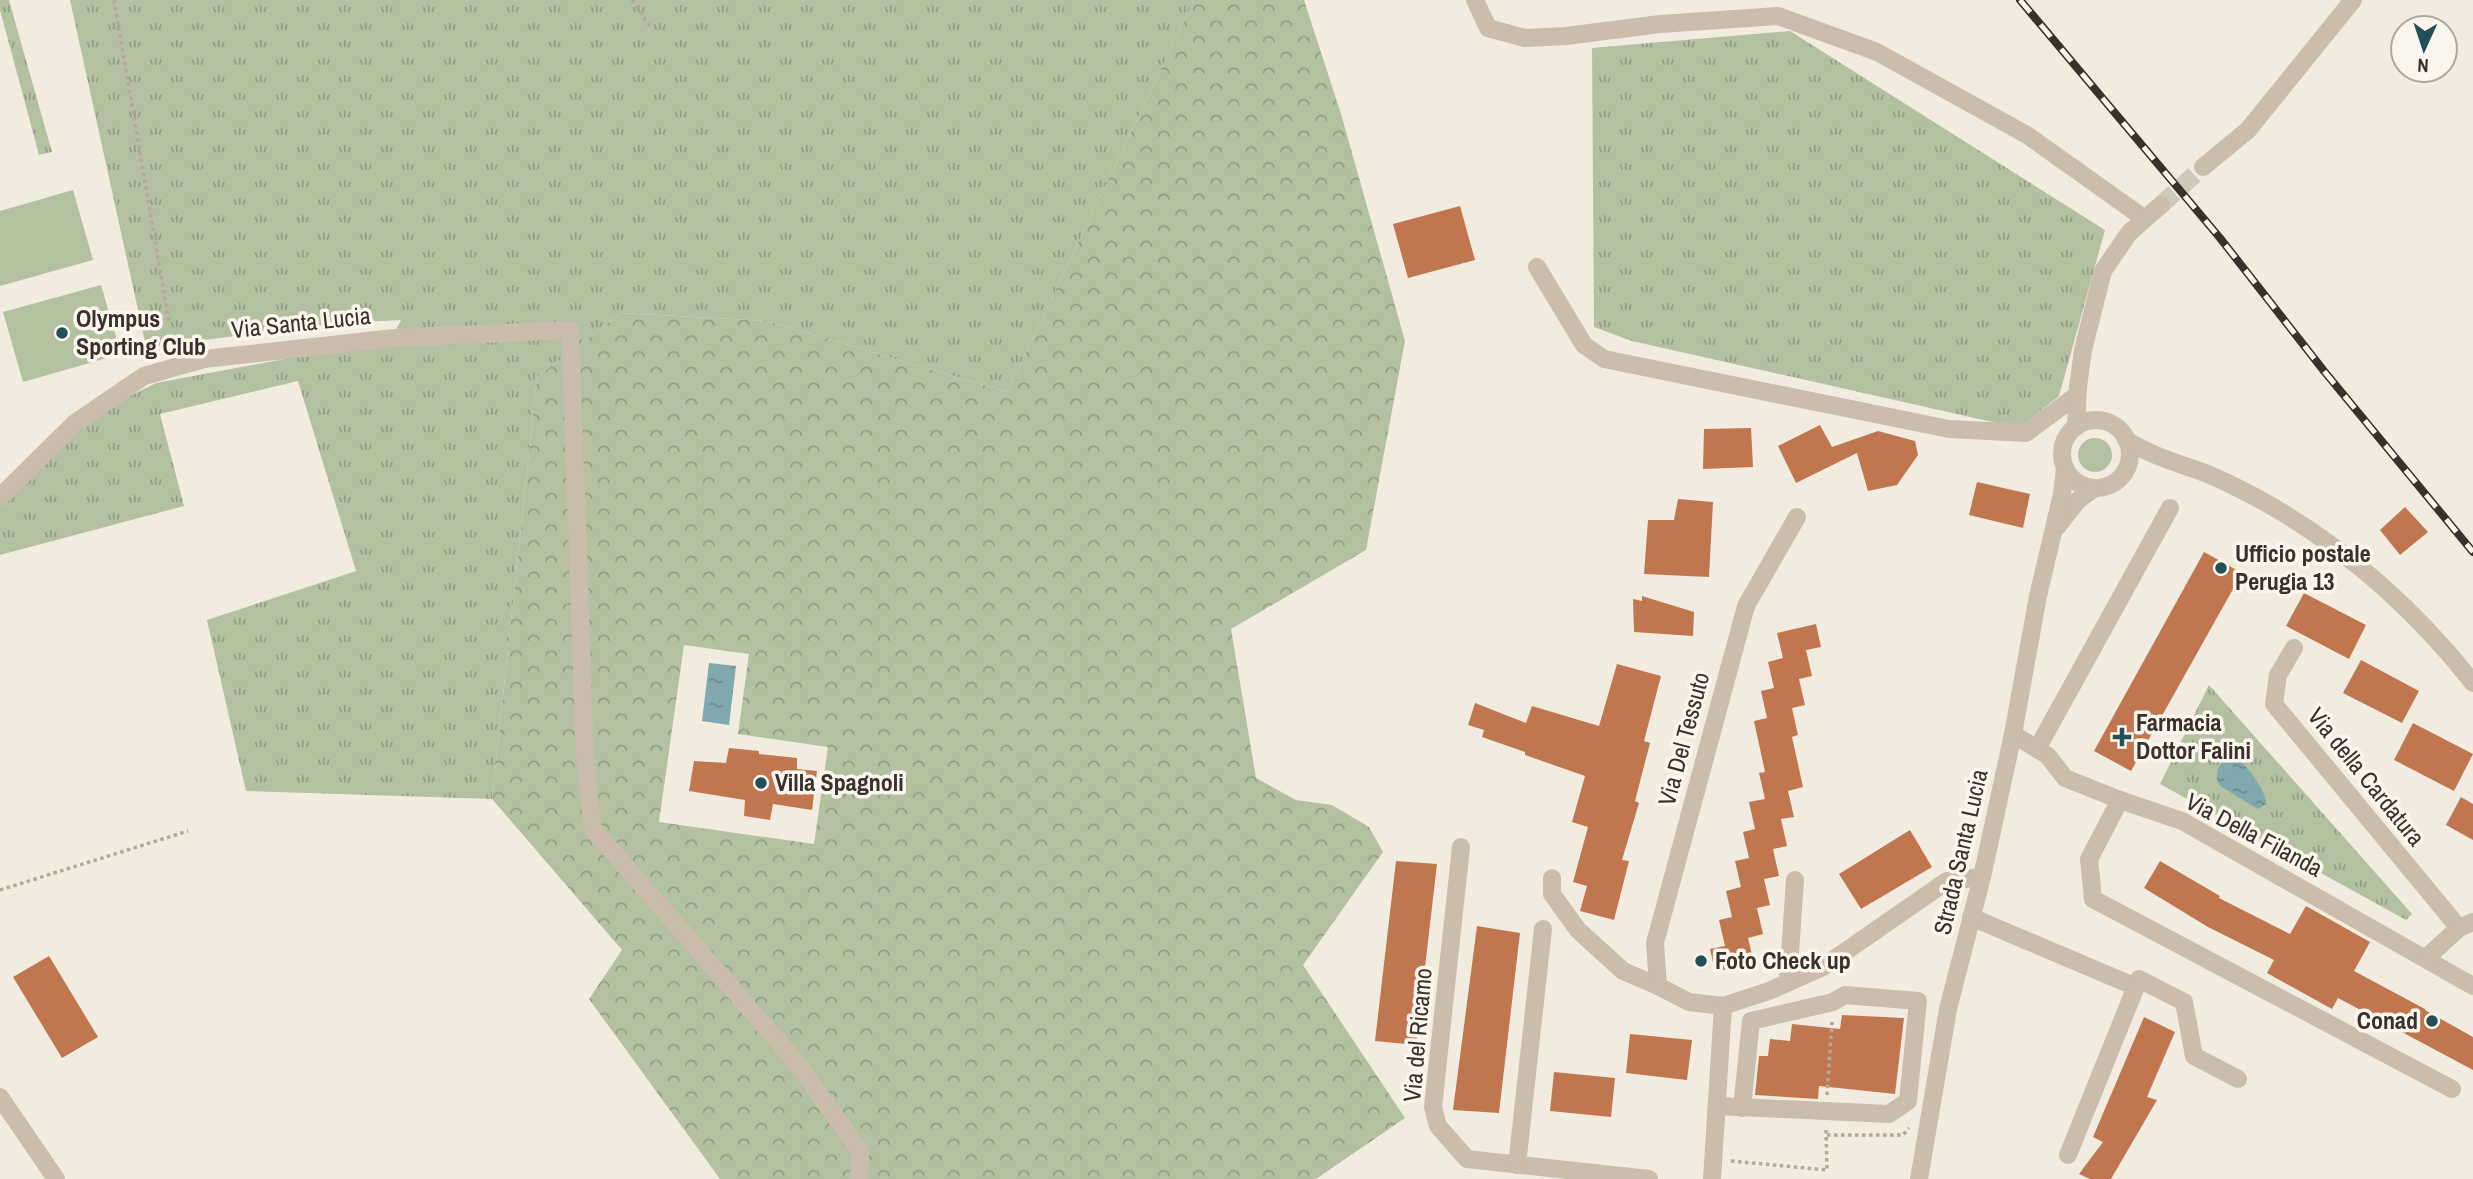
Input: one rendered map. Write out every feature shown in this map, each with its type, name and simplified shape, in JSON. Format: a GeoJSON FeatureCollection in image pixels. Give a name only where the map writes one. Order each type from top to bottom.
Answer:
{"type":"FeatureCollection","features":[{"type":"Feature","properties":{"kind":"street"},"geometry":{"type":"LineString","coordinates":[[1475,0],[1488,28],[1525,38],[1566,36],[1660,24],[1778,16],[1889,58],[2027,135],[2145,219]]}},
{"type":"Feature","properties":{"kind":"street"},"geometry":{"type":"LineString","coordinates":[[2203,167],[2248,130],[2353,0]]}},
{"type":"Feature","properties":{"kind":"street"},"geometry":{"type":"LineString","coordinates":[[2076,426],[2083,350],[2104,271],[2129,233],[2161,205]]}},
{"type":"Feature","properties":{"kind":"street"},"geometry":{"type":"LineString","coordinates":[[1537,267],[1584,345],[1604,359],[1949,429],[2026,433],[2077,395]]}},
{"type":"Feature","properties":{"kind":"street","name":"Via Santa Lucia"},"geometry":{"type":"LineString","coordinates":[[0,497],[75,423],[144,376],[153,373],[204,359],[367,341],[570,330],[584,757],[593,829],[796,1062],[860,1151],[859,1179]]}},
{"type":"Feature","properties":{"kind":"street"},"geometry":{"type":"LineString","coordinates":[[2085,422],[2104,422],[2121,432],[2126,440],[2129,461],[2113,484],[2085,487],[2065,468],[2062,460],[2064,441],[2076,426],[2085,422]]}},
{"type":"Feature","properties":{"kind":"street"},"geometry":{"type":"LineString","coordinates":[[2126,440],[2174,464],[2206,473],[2258,499],[2351,560],[2407,608],[2473,683]]}},
{"type":"Feature","properties":{"kind":"street"},"geometry":{"type":"LineString","coordinates":[[2125,470],[2146,464],[2174,464]]}},
{"type":"Feature","properties":{"kind":"street","name":"Strada Santa Lucia"},"geometry":{"type":"LineString","coordinates":[[1919,1179],[1948,1009],[1982,877],[2013,734],[2051,535],[2063,494],[2065,468]]}},
{"type":"Feature","properties":{"kind":"street","name":"Strada Santa Lucia"},"geometry":{"type":"LineString","coordinates":[[2051,535],[2078,500],[2095,488]]}},
{"type":"Feature","properties":{"kind":"street"},"geometry":{"type":"LineString","coordinates":[[2037,749],[2170,508]]}},
{"type":"Feature","properties":{"kind":"street","name":"Via Del Tessuto"},"geometry":{"type":"LineString","coordinates":[[1658,986],[1655,943],[1746,606],[1797,517]]}},
{"type":"Feature","properties":{"kind":"street","name":"Via della Cardatura"},"geometry":{"type":"LineString","coordinates":[[2294,648],[2278,675],[2274,704],[2466,925],[2426,958]]}},
{"type":"Feature","properties":{"kind":"street","name":"Via Della Filanda"},"geometry":{"type":"LineString","coordinates":[[2013,734],[2048,756],[2066,778],[2182,821],[2473,986]]}},
{"type":"Feature","properties":{"kind":"street"},"geometry":{"type":"LineString","coordinates":[[2120,800],[2089,859],[2093,899],[2452,1088]]}},
{"type":"Feature","properties":{"kind":"street","name":"Via del Ricamo"},"geometry":{"type":"LineString","coordinates":[[1461,847],[1433,1107],[1438,1126],[1467,1159],[1649,1179]]}},
{"type":"Feature","properties":{"kind":"street"},"geometry":{"type":"LineString","coordinates":[[1552,878],[1552,894],[1578,930],[1623,971],[1689,1002],[1723,1006],[1823,967],[1947,881],[1982,877]]}},
{"type":"Feature","properties":{"kind":"street"},"geometry":{"type":"LineString","coordinates":[[1788,982],[1794,880]]}},
{"type":"Feature","properties":{"kind":"street"},"geometry":{"type":"LineString","coordinates":[[1971,917],[2136,987]]}},
{"type":"Feature","properties":{"kind":"street"},"geometry":{"type":"LineString","coordinates":[[1517,1165],[1543,929]]}},
{"type":"Feature","properties":{"kind":"street"},"geometry":{"type":"LineString","coordinates":[[2068,1155],[2139,979],[2184,1002],[2194,1056],[2238,1079]]}},
{"type":"Feature","properties":{"kind":"street"},"geometry":{"type":"LineString","coordinates":[[1717,1106],[1742,1108],[1889,1114],[1908,1101],[1918,1001],[1845,995],[1833,1002],[1751,1021],[1742,1108]]}},
{"type":"Feature","properties":{"kind":"street"},"geometry":{"type":"LineString","coordinates":[[1712,1179],[1723,1006]]}},
{"type":"Feature","properties":{"kind":"street"},"geometry":{"type":"LineString","coordinates":[[0,1097],[56,1179]]}},
{"type":"Feature","properties":{"kind":"path"},"geometry":{"type":"LineString","coordinates":[[114,0],[169,322]]}},
{"type":"Feature","properties":{"kind":"path"},"geometry":{"type":"LineString","coordinates":[[632,0],[652,29]]}},
{"type":"Feature","properties":{"kind":"path"},"geometry":{"type":"LineString","coordinates":[[0,890],[188,831]]}},
{"type":"Feature","properties":{"kind":"path"},"geometry":{"type":"LineString","coordinates":[[1825,1111],[1833,1002]]}},
{"type":"Feature","properties":{"kind":"path"},"geometry":{"type":"LineString","coordinates":[[1713,1159],[1827,1170],[1827,1135]]}},
{"type":"Feature","properties":{"kind":"green space"},"geometry":{"type":"Polygon","coordinates":[[[0,0],[9,0],[52,152],[39,155],[0,10],[0,0]]]}},
{"type":"Feature","properties":{"kind":"green space"},"geometry":{"type":"Polygon","coordinates":[[[70,0],[1194,0],[1007,392],[767,321],[621,313],[537,377],[492,799],[246,791],[207,620],[356,571],[298,381],[160,414],[184,506],[0,555],[0,497],[75,423],[156,383],[391,339],[401,320],[340,323],[164,345],[147,351],[70,0]]]}},
{"type":"Feature","properties":{"kind":"green space"},"geometry":{"type":"Polygon","coordinates":[[[1194,0],[1304,0],[1341,114],[1405,341],[1366,550],[1231,629],[1256,778],[1296,800],[1332,805],[1369,827],[1383,852],[1303,965],[1405,1118],[1316,1179],[720,1179],[589,999],[622,950],[492,799],[537,377],[621,313],[767,321],[1007,392],[1194,0]],[[684,645],[659,822],[814,844],[828,747],[738,734],[749,654],[684,645]]]}},
{"type":"Feature","properties":{"kind":"green space"},"geometry":{"type":"Polygon","coordinates":[[[1790,31],[2105,230],[2059,396],[2019,428],[1632,341],[1594,327],[1592,48],[1790,31]]]}},
{"type":"Feature","properties":{"kind":"green space","name":"Olympus Sporting Club"},"geometry":{"type":"Polygon","coordinates":[[[73,190],[93,260],[0,286],[0,211],[73,190]]]}},
{"type":"Feature","properties":{"kind":"green space","name":"Olympus Sporting Club"},"geometry":{"type":"Polygon","coordinates":[[[101,285],[121,354],[23,382],[3,312],[101,285]]]}},
{"type":"Feature","properties":{"kind":"green space"},"geometry":{"type":"Polygon","coordinates":[[[2095,438],[2107,443],[2112,455],[2107,467],[2095,472],[2083,467],[2078,455],[2083,443],[2095,438]]]}},
{"type":"Feature","properties":{"kind":"green space"},"geometry":{"type":"Polygon","coordinates":[[[2209,685],[2412,914],[2406,920],[2160,784],[2209,685]]]}},
{"type":"Feature","properties":{"kind":"water"},"geometry":{"type":"Polygon","coordinates":[[[709,663],[736,666],[729,725],[702,721],[709,663]]]}},
{"type":"Feature","properties":{"kind":"water"},"geometry":{"type":"Polygon","coordinates":[[[2234,757],[2249,771],[2266,799],[2266,804],[2258,809],[2220,786],[2217,779],[2219,767],[2234,757]]]}},
{"type":"Feature","properties":{"kind":"building"},"geometry":{"type":"Polygon","coordinates":[[[1460,206],[1475,260],[1408,278],[1393,224],[1460,206]]]}},
{"type":"Feature","properties":{"kind":"building"},"geometry":{"type":"Polygon","coordinates":[[[1820,425],[1832,447],[1878,431],[1915,441],[1918,455],[1897,485],[1868,491],[1857,453],[1796,483],[1778,446],[1820,425]]]}},
{"type":"Feature","properties":{"kind":"building"},"geometry":{"type":"Polygon","coordinates":[[[1751,428],[1753,467],[1703,469],[1704,429],[1751,428]]]}},
{"type":"Feature","properties":{"kind":"building"},"geometry":{"type":"Polygon","coordinates":[[[1977,482],[2030,494],[2023,528],[1969,515],[1977,482]]]}},
{"type":"Feature","properties":{"kind":"building"},"geometry":{"type":"Polygon","coordinates":[[[1678,499],[1713,502],[1709,577],[1644,574],[1648,520],[1674,520],[1678,499]]]}},
{"type":"Feature","properties":{"kind":"building"},"geometry":{"type":"Polygon","coordinates":[[[2405,507],[2428,532],[2400,555],[2380,530],[2405,507]]]}},
{"type":"Feature","properties":{"kind":"building"},"geometry":{"type":"Polygon","coordinates":[[[2204,552],[2242,573],[2131,771],[2094,751],[2204,552]]]}},
{"type":"Feature","properties":{"kind":"building"},"geometry":{"type":"Polygon","coordinates":[[[2304,593],[2366,625],[2349,659],[2286,626],[2304,593]]]}},
{"type":"Feature","properties":{"kind":"building"},"geometry":{"type":"Polygon","coordinates":[[[1642,596],[1694,612],[1693,636],[1634,632],[1633,599],[1642,601],[1642,596]]]}},
{"type":"Feature","properties":{"kind":"building"},"geometry":{"type":"Polygon","coordinates":[[[1816,624],[1821,647],[1806,650],[1812,676],[1799,679],[1805,705],[1792,708],[1798,735],[1792,737],[1803,787],[1788,791],[1794,817],[1781,819],[1787,846],[1773,849],[1779,876],[1764,879],[1770,905],[1757,908],[1763,934],[1748,938],[1754,963],[1715,972],[1710,949],[1725,946],[1719,920],[1732,917],[1726,891],[1741,887],[1735,861],[1749,858],[1743,832],[1755,829],[1749,802],[1765,799],[1759,773],[1765,772],[1754,721],[1767,718],[1761,691],[1774,688],[1768,662],[1783,658],[1777,633],[1816,624]]]}},
{"type":"Feature","properties":{"kind":"building"},"geometry":{"type":"Polygon","coordinates":[[[2361,660],[2419,691],[2402,723],[2343,693],[2361,660]]]}},
{"type":"Feature","properties":{"kind":"building"},"geometry":{"type":"Polygon","coordinates":[[[1617,664],[1661,676],[1644,741],[1650,743],[1635,801],[1639,803],[1622,860],[1629,861],[1614,920],[1580,911],[1587,886],[1573,882],[1588,827],[1572,822],[1585,776],[1482,737],[1484,730],[1468,725],[1475,703],[1526,723],[1532,706],[1599,726],[1617,664]]]}},
{"type":"Feature","properties":{"kind":"building"},"geometry":{"type":"Polygon","coordinates":[[[2413,723],[2473,754],[2454,791],[2394,760],[2413,723]]]}},
{"type":"Feature","properties":{"kind":"building","name":"Villa Spagnoli"},"geometry":{"type":"Polygon","coordinates":[[[729,748],[797,758],[797,769],[817,771],[812,810],[773,804],[770,820],[744,816],[745,800],[689,791],[694,761],[726,763],[729,748]]]}},
{"type":"Feature","properties":{"kind":"building"},"geometry":{"type":"Polygon","coordinates":[[[2461,797],[2473,804],[2473,840],[2446,825],[2461,797]]]}},
{"type":"Feature","properties":{"kind":"building"},"geometry":{"type":"Polygon","coordinates":[[[1910,830],[1932,867],[1861,909],[1839,874],[1910,830]]]}},
{"type":"Feature","properties":{"kind":"building"},"geometry":{"type":"Polygon","coordinates":[[[1396,861],[1437,864],[1416,1045],[1375,1041],[1396,861]]]}},
{"type":"Feature","properties":{"kind":"building"},"geometry":{"type":"Polygon","coordinates":[[[2160,861],[2220,896],[2219,898],[2290,934],[2306,906],[2370,942],[2354,971],[2473,1037],[2473,1070],[2338,998],[2332,1009],[2267,973],[2274,960],[2208,927],[2144,888],[2160,861]]]}},
{"type":"Feature","properties":{"kind":"building"},"geometry":{"type":"Polygon","coordinates":[[[1477,926],[1520,933],[1499,1113],[1453,1110],[1477,926]]]}},
{"type":"Feature","properties":{"kind":"building"},"geometry":{"type":"Polygon","coordinates":[[[49,956],[98,1037],[62,1058],[13,977],[49,956]]]}},
{"type":"Feature","properties":{"kind":"building"},"geometry":{"type":"Polygon","coordinates":[[[1842,1015],[1904,1018],[1895,1094],[1819,1086],[1818,1099],[1755,1095],[1759,1056],[1768,1056],[1770,1039],[1790,1041],[1792,1024],[1840,1029],[1842,1015]]]}},
{"type":"Feature","properties":{"kind":"building"},"geometry":{"type":"Polygon","coordinates":[[[2144,1017],[2175,1032],[2147,1097],[2157,1100],[2111,1179],[2090,1179],[2079,1174],[2103,1142],[2093,1137],[2144,1017]]]}},
{"type":"Feature","properties":{"kind":"building"},"geometry":{"type":"Polygon","coordinates":[[[1630,1034],[1692,1040],[1687,1080],[1626,1073],[1630,1034]]]}},
{"type":"Feature","properties":{"kind":"building"},"geometry":{"type":"Polygon","coordinates":[[[1554,1072],[1615,1078],[1611,1117],[1550,1111],[1554,1072]]]}},
{"type":"Feature","properties":{"kind":"tunnel"},"geometry":{"type":"LineString","coordinates":[[2161,205],[2203,167]]}},
{"type":"Feature","properties":{"kind":"railway"},"geometry":{"type":"LineString","coordinates":[[2020,0],[2220,238],[2324,371],[2473,552]]}},
{"type":"Feature","properties":{"kind":"place","name":"Olympus Sporting Club"},"geometry":{"type":"Point","coordinates":[62,333]}},
{"type":"Feature","properties":{"kind":"place","name":"Ufficio postale Perugia 13"},"geometry":{"type":"Point","coordinates":[2221,568]}},
{"type":"Feature","properties":{"kind":"place","name":"Farmacia Dottor Falini"},"geometry":{"type":"Point","coordinates":[2122,737]}},
{"type":"Feature","properties":{"kind":"place","name":"Villa Spagnoli"},"geometry":{"type":"Point","coordinates":[761,783]}},
{"type":"Feature","properties":{"kind":"place","name":"Foto Check up"},"geometry":{"type":"Point","coordinates":[1701,961]}},
{"type":"Feature","properties":{"kind":"place","name":"Conad"},"geometry":{"type":"Point","coordinates":[2432,1021]}}]}
